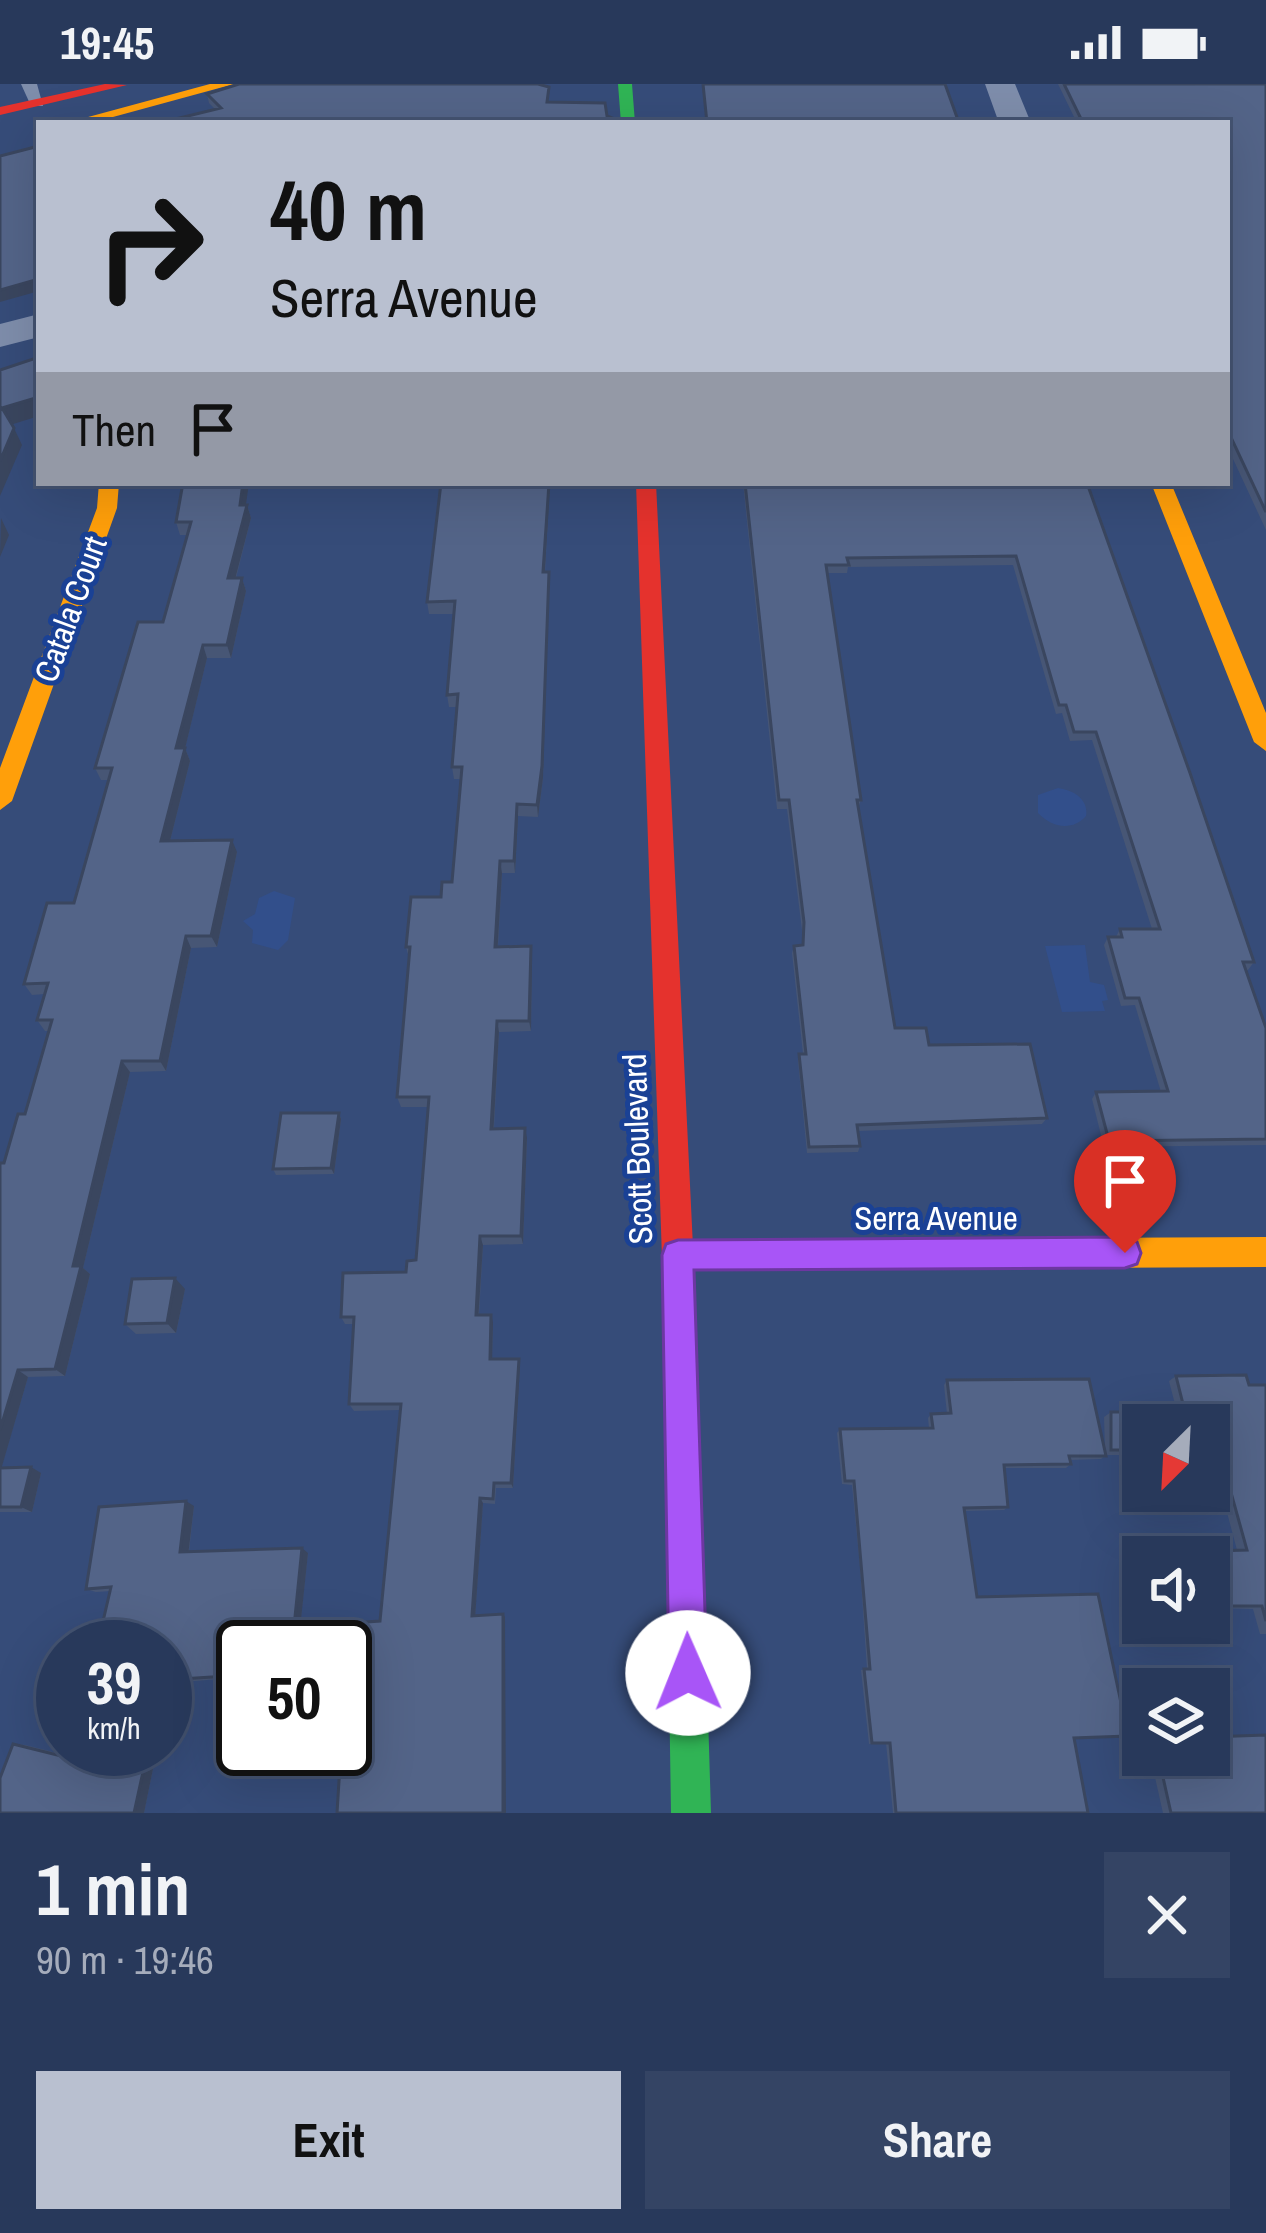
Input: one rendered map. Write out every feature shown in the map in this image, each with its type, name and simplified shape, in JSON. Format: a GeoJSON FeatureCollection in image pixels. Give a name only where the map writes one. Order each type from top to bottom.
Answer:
{"type":"FeatureCollection","features":[{"type":"Feature","properties":{"kind":"main road"},"geometry":{"type":"LineString","coordinates":[[0,111],[31,113],[124,84]]}},
{"type":"Feature","properties":{"kind":"main road"},"geometry":{"type":"LineString","coordinates":[[85,120],[227,84]]}},
{"type":"Feature","properties":{"kind":"main road"},"geometry":{"type":"LineString","coordinates":[[625,84],[628,120]]}},
{"type":"Feature","properties":{"kind":"main road","name":"Catala Court"},"geometry":{"type":"LineString","coordinates":[[0,801],[106,508],[109,486]]}},
{"type":"Feature","properties":{"kind":"main road","name":"Scott Boulevard"},"geometry":{"type":"LineString","coordinates":[[646,486],[678,1255],[692,1813]]}},
{"type":"Feature","properties":{"kind":"main road"},"geometry":{"type":"LineString","coordinates":[[1162,486],[1266,742]]}},
{"type":"Feature","properties":{"kind":"main road","name":"Serra Avenue"},"geometry":{"type":"LineString","coordinates":[[678,1255],[1266,1252]]}},
{"type":"Feature","properties":{"kind":"street"},"geometry":{"type":"LineString","coordinates":[[1000,84],[1015,120]]}},
{"type":"Feature","properties":{"kind":"water"},"geometry":{"type":"Polygon","coordinates":[[[1058,788],[1082,800],[1086,816],[1080,821],[1062,826],[1038,813],[1038,795],[1058,788]]]}},
{"type":"Feature","properties":{"kind":"water"},"geometry":{"type":"Polygon","coordinates":[[[274,891],[295,898],[288,940],[278,950],[252,943],[253,930],[243,921],[255,914],[259,898],[274,891]]]}},
{"type":"Feature","properties":{"kind":"water"},"geometry":{"type":"Polygon","coordinates":[[[1085,945],[1090,982],[1104,985],[1105,1011],[1062,1012],[1045,946],[1085,945]]]}},
{"type":"Feature","properties":{"kind":"building"},"geometry":{"type":"Polygon","coordinates":[[[239,84],[538,84],[549,87],[547,102],[605,103],[607,116],[612,118],[171,120],[221,108],[207,94],[239,84]]]}},
{"type":"Feature","properties":{"kind":"building"},"geometry":{"type":"Polygon","coordinates":[[[703,84],[945,84],[958,120],[707,120],[703,84]]]}},
{"type":"Feature","properties":{"kind":"building"},"geometry":{"type":"Polygon","coordinates":[[[1064,84],[1266,84],[1266,512],[1230,435],[1230,120],[1082,120],[1064,84]]]}},
{"type":"Feature","properties":{"kind":"building"},"geometry":{"type":"Polygon","coordinates":[[[36,147],[36,280],[0,290],[0,156],[36,147]]]}},
{"type":"Feature","properties":{"kind":"building"},"geometry":{"type":"Polygon","coordinates":[[[36,358],[36,398],[2,408],[14,428],[0,461],[0,370],[36,358]]]}},
{"type":"Feature","properties":{"kind":"building"},"geometry":{"type":"Polygon","coordinates":[[[182,486],[243,486],[240,505],[247,505],[228,578],[242,578],[227,645],[203,645],[176,748],[185,748],[161,841],[232,840],[211,936],[186,936],[160,1061],[122,1061],[73,1266],[81,1266],[55,1369],[18,1370],[0,1430],[0,1163],[4,1163],[18,1114],[25,1114],[52,1020],[37,1020],[48,983],[24,984],[47,903],[74,903],[112,768],[95,768],[138,622],[163,622],[191,522],[176,522],[182,486]]]}},
{"type":"Feature","properties":{"kind":"building"},"geometry":{"type":"Polygon","coordinates":[[[441,486],[549,486],[543,572],[549,572],[542,766],[537,805],[517,804],[514,861],[500,861],[495,947],[531,946],[529,1021],[497,1021],[491,1129],[525,1128],[521,1236],[480,1236],[476,1315],[491,1315],[490,1359],[519,1359],[511,1483],[494,1483],[493,1499],[480,1498],[472,1616],[503,1614],[503,1813],[337,1813],[339,1776],[372,1776],[372,1622],[380,1621],[401,1404],[349,1404],[354,1317],[341,1317],[343,1273],[406,1272],[407,1261],[416,1260],[429,1097],[397,1097],[411,897],[441,897],[442,882],[452,882],[462,767],[452,767],[458,694],[447,695],[455,601],[427,602],[441,486]]]}},
{"type":"Feature","properties":{"kind":"building"},"geometry":{"type":"Polygon","coordinates":[[[745,486],[1088,486],[1254,962],[1243,962],[1266,1028],[1266,1139],[1109,1141],[1096,1092],[1168,1091],[1139,998],[1125,998],[1108,937],[1122,937],[1120,929],[1160,929],[1096,732],[1074,732],[1066,705],[1059,705],[1016,556],[847,558],[849,565],[826,565],[861,800],[857,800],[895,1028],[926,1028],[929,1045],[1030,1044],[1047,1118],[857,1125],[860,1146],[809,1147],[799,1054],[806,1054],[794,946],[803,945],[804,922],[789,800],[779,800],[745,486]]]}},
{"type":"Feature","properties":{"kind":"building"},"geometry":{"type":"Polygon","coordinates":[[[281,1113],[339,1113],[331,1168],[273,1169],[281,1113]]]}},
{"type":"Feature","properties":{"kind":"building"},"geometry":{"type":"Polygon","coordinates":[[[175,1278],[167,1323],[125,1324],[132,1279],[175,1278]]]}},
{"type":"Feature","properties":{"kind":"building"},"geometry":{"type":"Polygon","coordinates":[[[1246,1375],[1249,1385],[1266,1385],[1266,1621],[1262,1606],[1230,1606],[1230,1550],[1247,1550],[1230,1489],[1230,1404],[1183,1404],[1176,1376],[1246,1375]]]}},
{"type":"Feature","properties":{"kind":"building"},"geometry":{"type":"Polygon","coordinates":[[[1089,1379],[1106,1456],[1069,1456],[1071,1464],[1004,1465],[1008,1507],[964,1508],[977,1597],[1098,1594],[1122,1708],[1122,1736],[1074,1738],[1088,1813],[896,1813],[890,1743],[872,1743],[854,1481],[845,1481],[840,1429],[933,1428],[931,1414],[951,1413],[947,1380],[1089,1379]]]}},
{"type":"Feature","properties":{"kind":"building"},"geometry":{"type":"Polygon","coordinates":[[[1111,1412],[1122,1412],[1122,1450],[1111,1450],[1111,1412]]]}},
{"type":"Feature","properties":{"kind":"building"},"geometry":{"type":"Polygon","coordinates":[[[31,1467],[21,1507],[0,1507],[0,1468],[31,1467]]]}},
{"type":"Feature","properties":{"kind":"building"},"geometry":{"type":"Polygon","coordinates":[[[186,1501],[180,1552],[302,1548],[295,1620],[216,1620],[216,1677],[192,1678],[192,1620],[103,1620],[111,1587],[86,1589],[99,1507],[186,1501]]]}},
{"type":"Feature","properties":{"kind":"building"},"geometry":{"type":"Polygon","coordinates":[[[1266,1735],[1266,1813],[1171,1813],[1163,1776],[1230,1776],[1230,1736],[1266,1735]]]}},
{"type":"Feature","properties":{"kind":"building"},"geometry":{"type":"Polygon","coordinates":[[[13,1744],[36,1750],[36,1776],[142,1776],[134,1813],[0,1813],[0,1778],[13,1744]]]}},
{"type":"Feature","properties":{"kind":"traffic: fast"},"geometry":{"type":"LineString","coordinates":[[625,84],[628,120]]}},
{"type":"Feature","properties":{"kind":"traffic: fast"},"geometry":{"type":"LineString","coordinates":[[679,1288],[691,1813]]}},
{"type":"Feature","properties":{"kind":"traffic: slow"},"geometry":{"type":"LineString","coordinates":[[85,120],[227,84]]}},
{"type":"Feature","properties":{"kind":"traffic: slow"},"geometry":{"type":"LineString","coordinates":[[0,801],[107,508],[109,486]]}},
{"type":"Feature","properties":{"kind":"traffic: slow"},"geometry":{"type":"LineString","coordinates":[[1162,486],[1266,742]]}},
{"type":"Feature","properties":{"kind":"traffic: slow"},"geometry":{"type":"LineString","coordinates":[[678,1255],[1266,1252]]}},
{"type":"Feature","properties":{"kind":"traffic: jam"},"geometry":{"type":"LineString","coordinates":[[0,111],[120,85]]}},
{"type":"Feature","properties":{"kind":"traffic: jam"},"geometry":{"type":"LineString","coordinates":[[646,486],[679,1288]]}},
{"type":"Feature","properties":{"kind":"route"},"geometry":{"type":"LineString","coordinates":[[688,1673],[678,1255],[1125,1253]]}}]}
